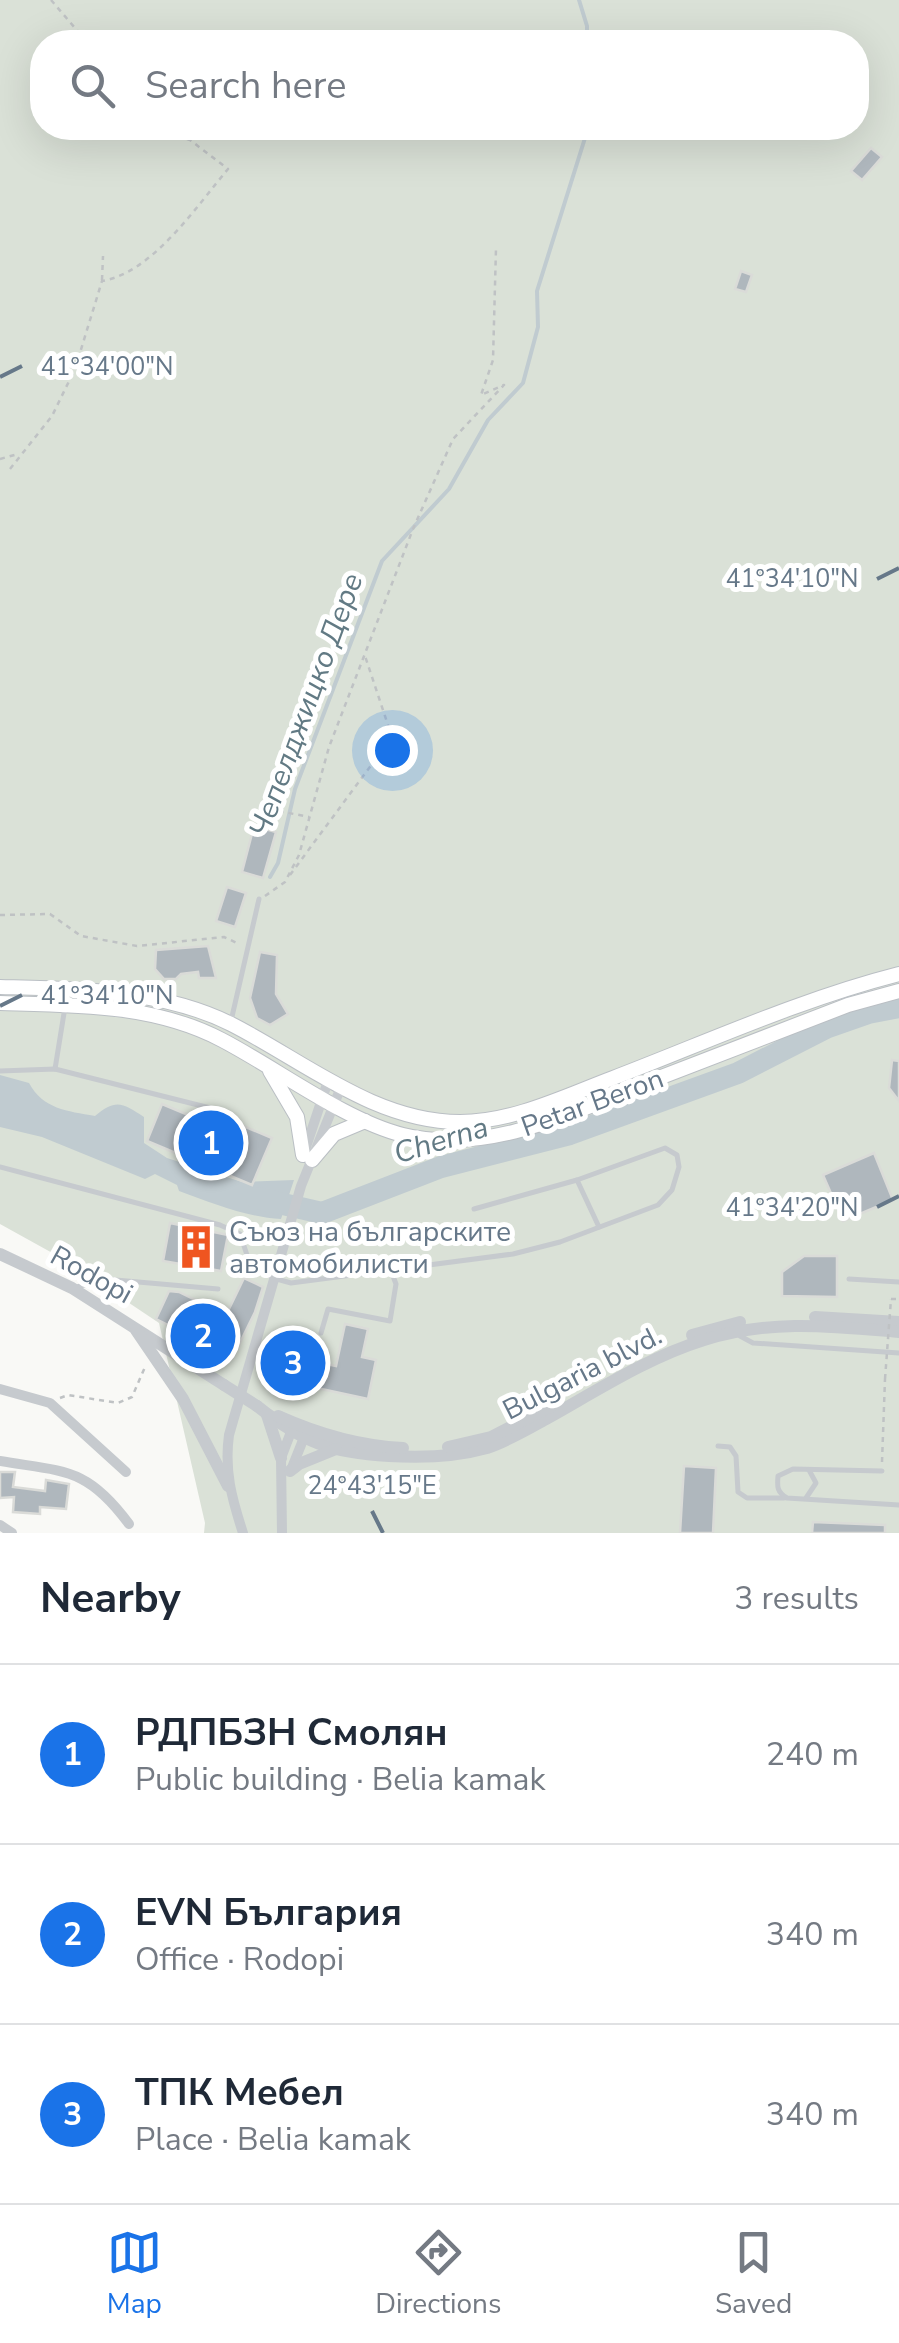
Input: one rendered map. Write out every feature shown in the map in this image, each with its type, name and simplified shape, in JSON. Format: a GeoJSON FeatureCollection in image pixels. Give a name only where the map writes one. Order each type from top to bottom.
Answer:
{"type":"FeatureCollection","features":[{"type":"Feature","properties":{"kind":"main road","name":"Petar Beron"},"geometry":{"type":"LineString","coordinates":[[0,1003],[67,996],[154,1000],[230,1024],[335,1084],[391,1107],[461,1122],[496,1118],[550,1102],[843,990],[899,974]]}},
{"type":"Feature","properties":{"kind":"main road","name":"Petar Beron"},"geometry":{"type":"LineString","coordinates":[[0,987],[67,996],[166,1018],[220,1039],[391,1132],[420,1138],[472,1140],[544,1122],[848,1005],[899,990]]}},
{"type":"Feature","properties":{"kind":"main road"},"geometry":{"type":"LineString","coordinates":[[267,1066],[297,1117],[308,1157],[334,1134],[365,1121]]}},
{"type":"Feature","properties":{"kind":"street"},"geometry":{"type":"LineString","coordinates":[[228,1486],[229,1435],[308,1157],[335,1084]]}},
{"type":"Feature","properties":{"kind":"street","name":"Rodopi"},"geometry":{"type":"LineString","coordinates":[[0,1254],[72,1288],[299,1431]]}},
{"type":"Feature","properties":{"kind":"street","name":"Bulgaria blvd."},"geometry":{"type":"LineString","coordinates":[[299,1431],[388,1447],[468,1444],[513,1427],[636,1361],[716,1327],[788,1316],[899,1322]]}},
{"type":"Feature","properties":{"kind":"street","name":"Bulgaria blvd."},"geometry":{"type":"LineString","coordinates":[[299,1431],[336,1449],[442,1456],[490,1447],[636,1369],[680,1349],[733,1332],[803,1323],[899,1332]]}},
{"type":"Feature","properties":{"kind":"street"},"geometry":{"type":"LineString","coordinates":[[132,1324],[183,1400],[228,1486],[243,1533]]}},
{"type":"Feature","properties":{"kind":"street"},"geometry":{"type":"LineString","coordinates":[[0,1389],[50,1403],[126,1472]]}},
{"type":"Feature","properties":{"kind":"street"},"geometry":{"type":"LineString","coordinates":[[262,1410],[281,1458],[282,1533]]}},
{"type":"Feature","properties":{"kind":"street"},"geometry":{"type":"LineString","coordinates":[[281,1458],[299,1431]]}},
{"type":"Feature","properties":{"kind":"street"},"geometry":{"type":"LineString","coordinates":[[281,1489],[290,1471],[299,1431]]}},
{"type":"Feature","properties":{"kind":"street"},"geometry":{"type":"LineString","coordinates":[[290,1471],[336,1449]]}},
{"type":"Feature","properties":{"kind":"street"},"geometry":{"type":"LineString","coordinates":[[0,1462],[63,1471],[86,1479],[107,1495],[129,1524]]}},
{"type":"Feature","properties":{"kind":"street"},"geometry":{"type":"LineString","coordinates":[[0,1525],[12,1533]]}},
{"type":"Feature","properties":{"kind":"lane"},"geometry":{"type":"LineString","coordinates":[[230,1024],[259,899]]}},
{"type":"Feature","properties":{"kind":"lane"},"geometry":{"type":"LineString","coordinates":[[56,1068],[67,996]]}},
{"type":"Feature","properties":{"kind":"lane"},"geometry":{"type":"LineString","coordinates":[[0,1071],[56,1068],[214,1108]]}},
{"type":"Feature","properties":{"kind":"lane"},"geometry":{"type":"LineString","coordinates":[[0,1167],[220,1224],[240,1234],[249,1261],[274,1278],[291,1283],[390,1268],[459,1264],[513,1254],[600,1228],[658,1205],[672,1190],[679,1168],[677,1155],[665,1148],[578,1180],[474,1209]]}},
{"type":"Feature","properties":{"kind":"lane"},"geometry":{"type":"LineString","coordinates":[[578,1180],[600,1228]]}},
{"type":"Feature","properties":{"kind":"lane"},"geometry":{"type":"LineString","coordinates":[[321,1333],[328,1308],[390,1322],[396,1284],[390,1268]]}},
{"type":"Feature","properties":{"kind":"lane"},"geometry":{"type":"LineString","coordinates":[[72,1288],[104,1279],[218,1289]]}},
{"type":"Feature","properties":{"kind":"lane"},"geometry":{"type":"LineString","coordinates":[[849,1280],[899,1282]]}},
{"type":"Feature","properties":{"kind":"lane"},"geometry":{"type":"LineString","coordinates":[[733,1332],[754,1343],[899,1353]]}},
{"type":"Feature","properties":{"kind":"lane"},"geometry":{"type":"LineString","coordinates":[[718,1446],[730,1446],[736,1456],[738,1492],[747,1498],[899,1505]]}},
{"type":"Feature","properties":{"kind":"lane"},"geometry":{"type":"LineString","coordinates":[[804,1499],[816,1484],[808,1470]]}},
{"type":"Feature","properties":{"kind":"lane"},"geometry":{"type":"LineString","coordinates":[[787,1498],[776,1487],[783,1471],[882,1471]]}},
{"type":"Feature","properties":{"kind":"path"},"geometry":{"type":"LineString","coordinates":[[51,0],[77,30]]}},
{"type":"Feature","properties":{"kind":"path"},"geometry":{"type":"LineString","coordinates":[[102,282],[130,272],[154,254],[228,169],[190,140]]}},
{"type":"Feature","properties":{"kind":"path"},"geometry":{"type":"LineString","coordinates":[[285,882],[299,855],[329,747],[412,529],[453,439],[504,385],[481,395],[493,360],[496,248]]}},
{"type":"Feature","properties":{"kind":"path"},"geometry":{"type":"LineString","coordinates":[[10,469],[52,416],[75,370],[102,282],[103,256]]}},
{"type":"Feature","properties":{"kind":"path"},"geometry":{"type":"LineString","coordinates":[[0,458],[21,453]]}},
{"type":"Feature","properties":{"kind":"path"},"geometry":{"type":"LineString","coordinates":[[259,899],[285,882],[392,737],[365,655]]}},
{"type":"Feature","properties":{"kind":"path"},"geometry":{"type":"LineString","coordinates":[[258,808],[310,817]]}},
{"type":"Feature","properties":{"kind":"path"},"geometry":{"type":"LineString","coordinates":[[0,915],[50,914],[82,936],[136,946],[224,937],[248,949]]}},
{"type":"Feature","properties":{"kind":"path"},"geometry":{"type":"LineString","coordinates":[[882,1471],[891,1299],[899,1299]]}},
{"type":"Feature","properties":{"kind":"path"},"geometry":{"type":"LineString","coordinates":[[50,1403],[68,1395],[118,1403],[132,1396],[146,1365]]}},
{"type":"Feature","properties":{"kind":"shaded area"},"geometry":{"type":"Polygon","coordinates":[[[0,0],[899,0],[899,1533],[204,1533],[205,1523],[159,1323],[65,1260],[0,1224],[0,0]]]}},
{"type":"Feature","properties":{"kind":"shaded area"},"geometry":{"type":"Polygon","coordinates":[[[0,1075],[29,1083],[49,1104],[66,1110],[95,1116],[114,1105],[130,1108],[144,1117],[144,1143],[167,1158],[242,1182],[294,1180],[281,1219],[217,1205],[179,1191],[177,1185],[155,1174],[145,1179],[42,1137],[0,1127],[0,1075]]]}},
{"type":"Feature","properties":{"kind":"building"},"geometry":{"type":"Polygon","coordinates":[[[871,148],[882,157],[862,180],[851,171],[871,148]]]}},
{"type":"Feature","properties":{"kind":"building"},"geometry":{"type":"Polygon","coordinates":[[[741,271],[752,275],[746,292],[735,289],[741,271]]]}},
{"type":"Feature","properties":{"kind":"building"},"geometry":{"type":"Polygon","coordinates":[[[254,826],[276,832],[263,878],[242,872],[254,826]]]}},
{"type":"Feature","properties":{"kind":"building"},"geometry":{"type":"Polygon","coordinates":[[[227,887],[246,893],[235,927],[216,921],[227,887]]]}},
{"type":"Feature","properties":{"kind":"building"},"geometry":{"type":"Polygon","coordinates":[[[208,946],[216,978],[199,978],[198,972],[164,979],[155,969],[156,950],[208,946]]]}},
{"type":"Feature","properties":{"kind":"building"},"geometry":{"type":"Polygon","coordinates":[[[260,952],[277,955],[276,994],[288,1014],[270,1025],[257,1018],[250,998],[260,952]]]}},
{"type":"Feature","properties":{"kind":"building"},"geometry":{"type":"Polygon","coordinates":[[[892,1060],[899,1061],[899,1101],[889,1088],[892,1060]]]}},
{"type":"Feature","properties":{"kind":"building"},"geometry":{"type":"Polygon","coordinates":[[[162,1104],[222,1129],[224,1124],[234,1128],[236,1123],[272,1138],[252,1185],[147,1141],[162,1104]]]}},
{"type":"Feature","properties":{"kind":"building"},"geometry":{"type":"Polygon","coordinates":[[[874,1153],[893,1200],[843,1221],[823,1175],[874,1153]]]}},
{"type":"Feature","properties":{"kind":"building","name":"Съюз на българските автомобилисти"},"geometry":{"type":"Polygon","coordinates":[[[170,1223],[228,1235],[221,1271],[163,1261],[170,1223]]]}},
{"type":"Feature","properties":{"kind":"building"},"geometry":{"type":"Polygon","coordinates":[[[804,1256],[837,1256],[837,1297],[782,1296],[782,1272],[804,1256]]]}},
{"type":"Feature","properties":{"kind":"building"},"geometry":{"type":"Polygon","coordinates":[[[244,1278],[263,1287],[233,1357],[156,1319],[169,1291],[226,1315],[244,1278]]]}},
{"type":"Feature","properties":{"kind":"building"},"geometry":{"type":"Polygon","coordinates":[[[345,1324],[368,1329],[362,1357],[376,1360],[368,1399],[261,1376],[267,1352],[336,1366],[345,1324]]]}},
{"type":"Feature","properties":{"kind":"building"},"geometry":{"type":"Polygon","coordinates":[[[684,1466],[716,1468],[713,1533],[680,1533],[684,1466]]]}},
{"type":"Feature","properties":{"kind":"building"},"geometry":{"type":"Polygon","coordinates":[[[0,1472],[15,1472],[13,1487],[45,1491],[46,1480],[69,1484],[66,1509],[40,1507],[40,1514],[13,1512],[14,1497],[0,1498],[0,1472]]]}},
{"type":"Feature","properties":{"kind":"building"},"geometry":{"type":"Polygon","coordinates":[[[813,1522],[885,1525],[885,1533],[812,1533],[813,1522]]]}},
{"type":"Feature","properties":{"kind":"waterway","name":"Чепелджицко Дере"},"geometry":{"type":"LineString","coordinates":[[579,0],[587,30]]}},
{"type":"Feature","properties":{"kind":"waterway","name":"Чепелджицко Дере"},"geometry":{"type":"LineString","coordinates":[[270,877],[278,863],[295,789],[382,561],[449,489],[488,420],[523,383],[538,327],[537,291],[584,140]]}},
{"type":"Feature","properties":{"kind":"waterway","name":"Cherna"},"geometry":{"type":"LineString","coordinates":[[257,1198],[322,1213],[441,1167],[570,1134],[738,1073],[828,1027],[899,1007]]}},
{"type":"Feature","properties":{"kind":"place","name":"РДПБЗН Смолян"},"geometry":{"type":"Point","coordinates":[211,1143]}},
{"type":"Feature","properties":{"kind":"place","name":"Съюз на българските автомобилисти"},"geometry":{"type":"Point","coordinates":[196,1247]}},
{"type":"Feature","properties":{"kind":"place","name":"EVN България"},"geometry":{"type":"Point","coordinates":[203,1336]}},
{"type":"Feature","properties":{"kind":"place","name":"ТПК Мебел"},"geometry":{"type":"Point","coordinates":[293,1363]}}]}
